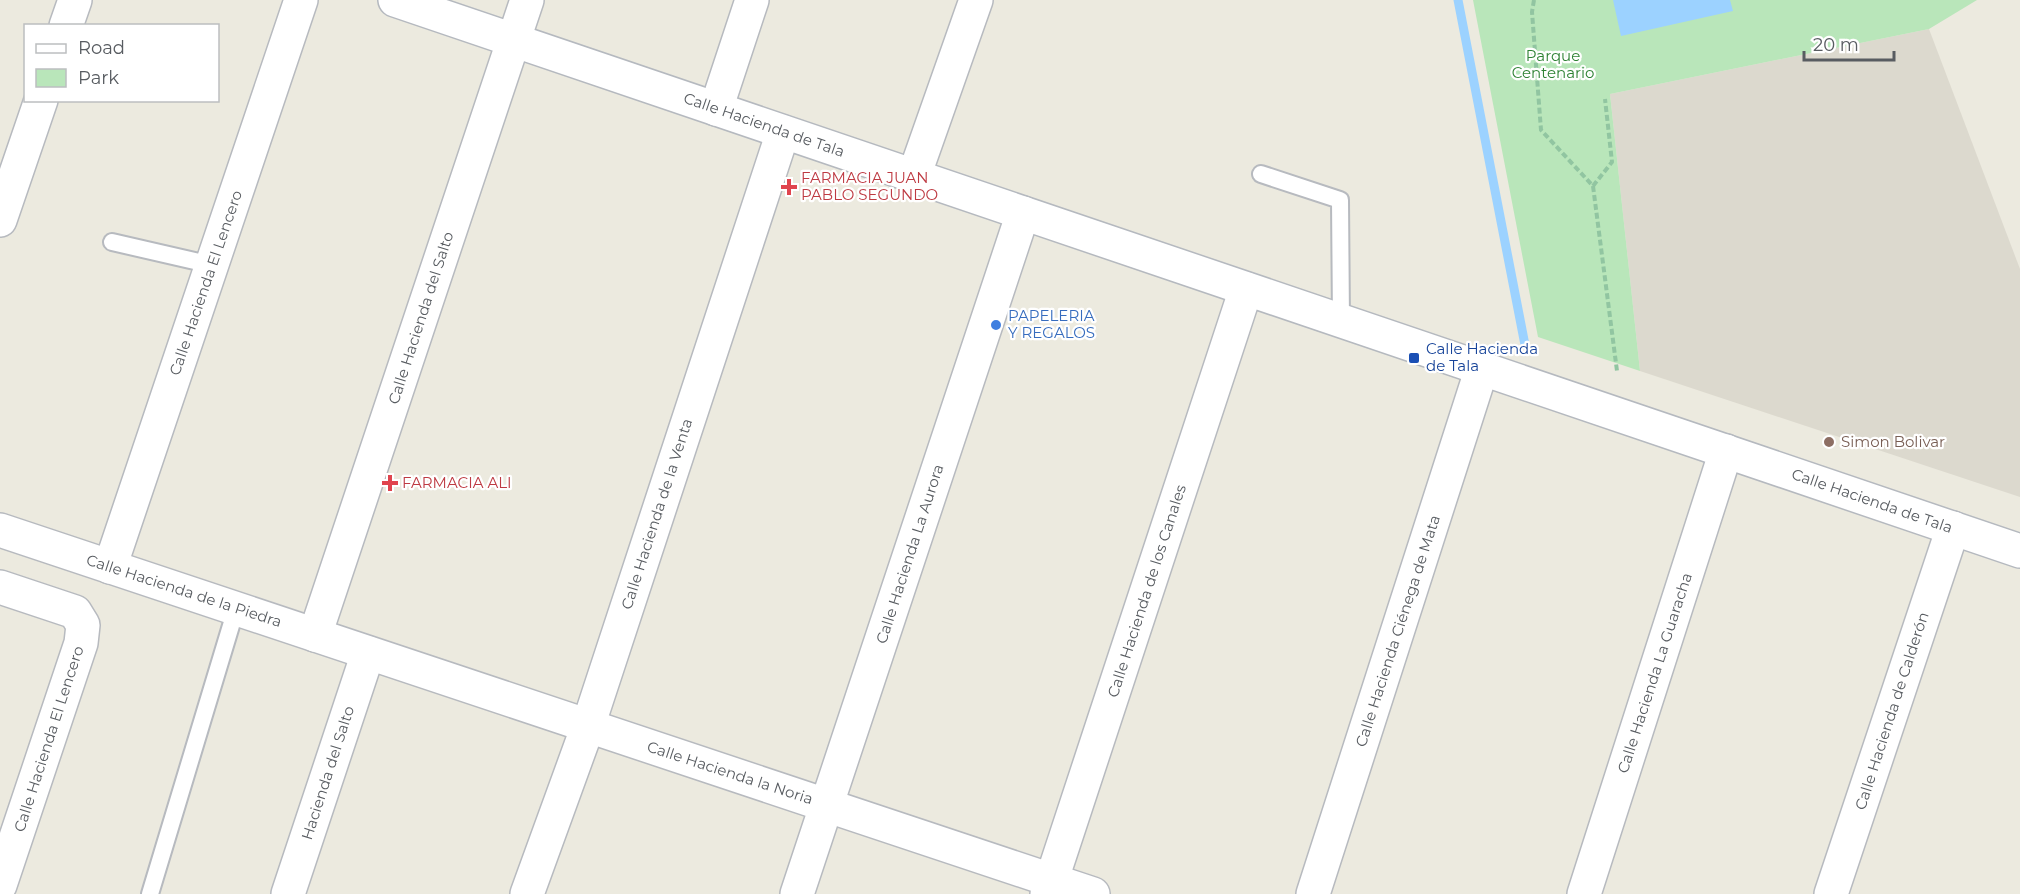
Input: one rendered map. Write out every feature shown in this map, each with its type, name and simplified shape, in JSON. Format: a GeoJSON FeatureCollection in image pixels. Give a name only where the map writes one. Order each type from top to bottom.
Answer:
{"type":"FeatureCollection","features":[{"type":"Feature","properties":{"kind":"street"},"geometry":{"type":"LineString","coordinates":[[67,24],[75,0]]}},
{"type":"Feature","properties":{"kind":"street","name":"Calle Hacienda El Lencero"},"geometry":{"type":"LineString","coordinates":[[110,567],[301,0]]}},
{"type":"Feature","properties":{"kind":"street","name":"Calle Hacienda de Tala"},"geometry":{"type":"LineString","coordinates":[[395,0],[2020,551]]}},
{"type":"Feature","properties":{"kind":"street","name":"Calle Hacienda del Salto"},"geometry":{"type":"LineString","coordinates":[[315,635],[527,0]]}},
{"type":"Feature","properties":{"kind":"street"},"geometry":{"type":"LineString","coordinates":[[716,109],[752,0]]}},
{"type":"Feature","properties":{"kind":"street"},"geometry":{"type":"LineString","coordinates":[[914,176],[976,0]]}},
{"type":"Feature","properties":{"kind":"street"},"geometry":{"type":"LineString","coordinates":[[0,220],[39,102]]}},
{"type":"Feature","properties":{"kind":"street","name":"Calle Hacienda de la Venta"},"geometry":{"type":"LineString","coordinates":[[527,894],[588,726],[783,132]]}},
{"type":"Feature","properties":{"kind":"street","name":"Calle Hacienda La Aurora"},"geometry":{"type":"LineString","coordinates":[[797,894],[1023,213]]}},
{"type":"Feature","properties":{"kind":"street","name":"Calle Hacienda de los Canales"},"geometry":{"type":"LineString","coordinates":[[1049,887],[1246,289]]}},
{"type":"Feature","properties":{"kind":"street","name":"Calle Hacienda Ciénega de Mata"},"geometry":{"type":"LineString","coordinates":[[1313,894],[1482,368]]}},
{"type":"Feature","properties":{"kind":"street","name":"Calle Hacienda La Guaracha"},"geometry":{"type":"LineString","coordinates":[[1584,894],[1726,451]]}},
{"type":"Feature","properties":{"kind":"street","name":"Calle Hacienda de Calderón"},"geometry":{"type":"LineString","coordinates":[[1831,894],[1953,528]]}},
{"type":"Feature","properties":{"kind":"street","name":"Calle Hacienda de la Piedra"},"geometry":{"type":"LineString","coordinates":[[0,530],[368,653]]}},
{"type":"Feature","properties":{"kind":"street","name":"Calle Hacienda El Lencero"},"geometry":{"type":"LineString","coordinates":[[0,587],[75,612],[83,625],[81,643],[0,885]]}},
{"type":"Feature","properties":{"kind":"street","name":"Calle Hacienda la Noria"},"geometry":{"type":"LineString","coordinates":[[368,653],[826,805],[1049,887],[1093,894]]}},
{"type":"Feature","properties":{"kind":"street","name":"Hacienda del Salto"},"geometry":{"type":"LineString","coordinates":[[288,894],[368,653]]}},
{"type":"Feature","properties":{"kind":"lane"},"geometry":{"type":"LineString","coordinates":[[1261,174],[1340,200],[1341,321]]}},
{"type":"Feature","properties":{"kind":"lane"},"geometry":{"type":"LineString","coordinates":[[112,242],[212,265]]}},
{"type":"Feature","properties":{"kind":"lane"},"geometry":{"type":"LineString","coordinates":[[150,894],[236,609]]}},
{"type":"Feature","properties":{"kind":"path"},"geometry":{"type":"LineString","coordinates":[[1534,0],[1532,12],[1541,130],[1593,186],[1617,371]]}},
{"type":"Feature","properties":{"kind":"path"},"geometry":{"type":"LineString","coordinates":[[1593,186],[1612,162],[1605,99]]}},
{"type":"Feature","properties":{"kind":"shaded area"},"geometry":{"type":"Polygon","coordinates":[[[1929,29],[2020,269],[2020,497],[1640,371],[1610,94],[1929,29]]]}},
{"type":"Feature","properties":{"kind":"green space","name":"Parque Centenario"},"geometry":{"type":"Polygon","coordinates":[[[1473,0],[1977,0],[1929,29],[1610,94],[1640,371],[1538,337],[1473,0]]]}},
{"type":"Feature","properties":{"kind":"water"},"geometry":{"type":"Polygon","coordinates":[[[1613,0],[1730,0],[1733,11],[1621,36],[1613,0]]]}},
{"type":"Feature","properties":{"kind":"waterway"},"geometry":{"type":"LineString","coordinates":[[1458,0],[1525,345]]}},
{"type":"Feature","properties":{"kind":"place","name":"FARMACIA JUAN PABLO SEGUNDO"},"geometry":{"type":"Point","coordinates":[789,187]}},
{"type":"Feature","properties":{"kind":"place","name":"PAPELERIA Y REGALOS"},"geometry":{"type":"Point","coordinates":[996,325]}},
{"type":"Feature","properties":{"kind":"place","name":"Calle Hacienda de Tala"},"geometry":{"type":"Point","coordinates":[1414,358]}},
{"type":"Feature","properties":{"kind":"place","name":"Simon Bolivar"},"geometry":{"type":"Point","coordinates":[1829,442]}},
{"type":"Feature","properties":{"kind":"place","name":"FARMACIA ALI"},"geometry":{"type":"Point","coordinates":[390,483]}}]}
